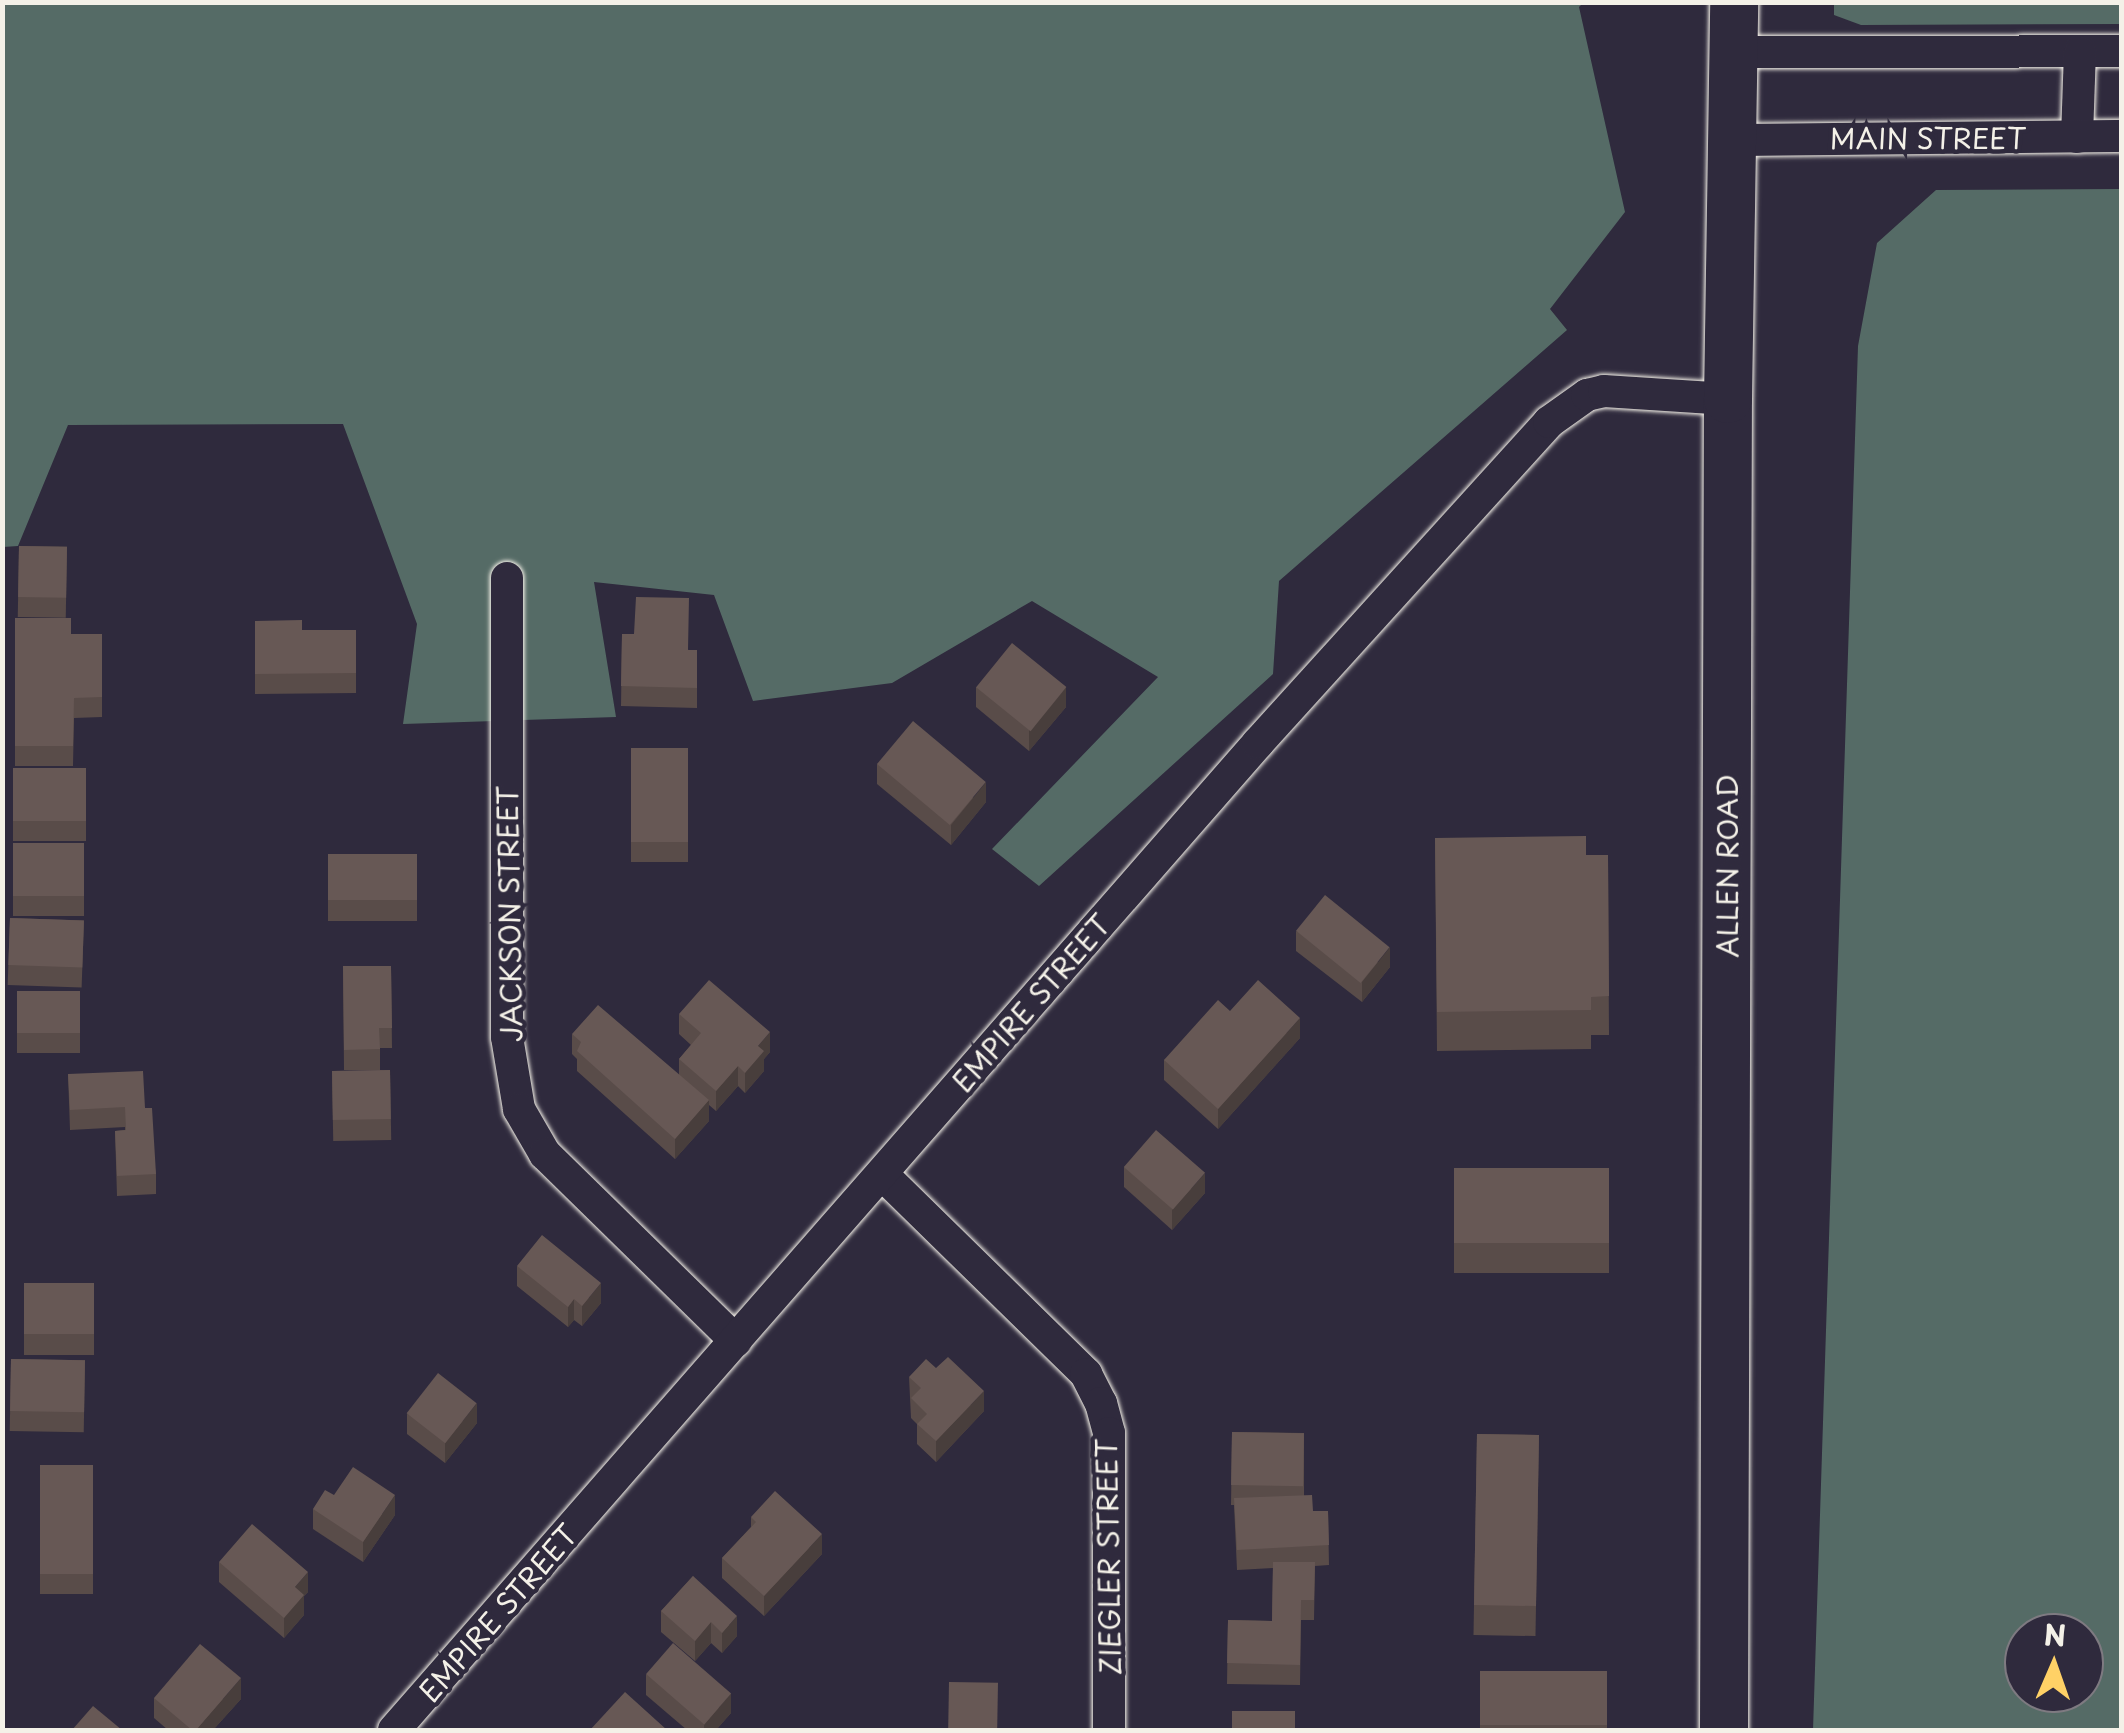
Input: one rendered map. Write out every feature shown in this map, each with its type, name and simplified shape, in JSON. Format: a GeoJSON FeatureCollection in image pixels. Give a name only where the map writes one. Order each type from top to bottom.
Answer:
{"type":"FeatureCollection","features":[{"type":"Feature","properties":{"kind":"main road","name":"ALLEN ROAD"},"geometry":{"type":"LineString","coordinates":[[1724,1730],[1728,399],[1734,2]]}},
{"type":"Feature","properties":{"kind":"street"},"geometry":{"type":"LineString","coordinates":[[1735,52],[2122,52]]}},
{"type":"Feature","properties":{"kind":"street"},"geometry":{"type":"LineString","coordinates":[[2076,137],[2080,52]]}},
{"type":"Feature","properties":{"kind":"street","name":"MAIN STREET"},"geometry":{"type":"LineString","coordinates":[[1734,140],[2122,136]]}},
{"type":"Feature","properties":{"kind":"street","name":"EMPIRE STREET"},"geometry":{"type":"LineString","coordinates":[[394,1730],[1258,743],[1549,422],[1587,394],[1604,391],[1728,399]]}},
{"type":"Feature","properties":{"kind":"street","name":"JACKSON STREET"},"geometry":{"type":"LineString","coordinates":[[507,578],[507,1037],[519,1108],[545,1154],[736,1341]]}},
{"type":"Feature","properties":{"kind":"street","name":"ZIEGLER STREET"},"geometry":{"type":"LineString","coordinates":[[882,1174],[1086,1374],[1101,1403],[1109,1434],[1109,1730]]}},
{"type":"Feature","properties":{"kind":"green space"},"geometry":{"type":"Polygon","coordinates":[[[1834,2],[2121,3],[2121,24],[1861,25],[1834,15],[1834,2]]]}},
{"type":"Feature","properties":{"kind":"green space"},"geometry":{"type":"Polygon","coordinates":[[[3,3],[1583,3],[1579,7],[1625,212],[1550,309],[1567,330],[1279,581],[1273,674],[1039,886],[992,849],[1158,677],[1032,601],[892,683],[753,701],[714,595],[594,582],[616,717],[403,724],[417,624],[343,424],[68,425],[18,546],[3,547],[3,3]]]}},
{"type":"Feature","properties":{"kind":"green space"},"geometry":{"type":"Polygon","coordinates":[[[2121,189],[2121,1730],[1813,1730],[1858,346],[1877,243],[1936,190],[2121,189]]]}},
{"type":"Feature","properties":{"kind":"building"},"geometry":{"type":"Polygon","coordinates":[[[19,546],[67,547],[66,598],[18,597],[19,546]]]}},
{"type":"Feature","properties":{"kind":"building"},"geometry":{"type":"Polygon","coordinates":[[[636,597],[689,598],[688,650],[697,650],[697,688],[621,686],[622,634],[634,634],[636,597]]]}},
{"type":"Feature","properties":{"kind":"building"},"geometry":{"type":"Polygon","coordinates":[[[15,618],[71,618],[71,634],[102,634],[102,697],[74,698],[73,746],[15,746],[15,618]]]}},
{"type":"Feature","properties":{"kind":"building"},"geometry":{"type":"Polygon","coordinates":[[[302,620],[302,630],[356,630],[356,673],[255,674],[255,621],[302,620]]]}},
{"type":"Feature","properties":{"kind":"building"},"geometry":{"type":"Polygon","coordinates":[[[1012,643],[1066,687],[1031,731],[976,687],[1012,643]]]}},
{"type":"Feature","properties":{"kind":"building"},"geometry":{"type":"Polygon","coordinates":[[[913,721],[986,782],[950,825],[877,764],[913,721]]]}},
{"type":"Feature","properties":{"kind":"building"},"geometry":{"type":"Polygon","coordinates":[[[631,748],[688,748],[688,842],[631,842],[631,748]]]}},
{"type":"Feature","properties":{"kind":"building"},"geometry":{"type":"Polygon","coordinates":[[[13,768],[86,768],[86,821],[13,821],[13,768]]]}},
{"type":"Feature","properties":{"kind":"building"},"geometry":{"type":"Polygon","coordinates":[[[1586,836],[1586,855],[1608,855],[1609,996],[1591,997],[1591,1010],[1437,1012],[1435,838],[1586,836]]]}},
{"type":"Feature","properties":{"kind":"building"},"geometry":{"type":"Polygon","coordinates":[[[13,843],[84,843],[84,896],[13,896],[13,843]]]}},
{"type":"Feature","properties":{"kind":"building"},"geometry":{"type":"Polygon","coordinates":[[[328,854],[417,854],[417,900],[328,900],[328,854]]]}},
{"type":"Feature","properties":{"kind":"building"},"geometry":{"type":"Polygon","coordinates":[[[1325,895],[1390,947],[1361,983],[1296,931],[1325,895]]]}},
{"type":"Feature","properties":{"kind":"building"},"geometry":{"type":"Polygon","coordinates":[[[10,918],[84,921],[82,968],[8,965],[10,918]]]}},
{"type":"Feature","properties":{"kind":"building"},"geometry":{"type":"Polygon","coordinates":[[[343,966],[391,966],[392,1028],[379,1028],[380,1049],[344,1050],[343,966]]]}},
{"type":"Feature","properties":{"kind":"building"},"geometry":{"type":"Polygon","coordinates":[[[709,980],[770,1032],[758,1046],[764,1051],[745,1073],[738,1066],[716,1091],[679,1059],[701,1033],[679,1014],[709,980]]]}},
{"type":"Feature","properties":{"kind":"building"},"geometry":{"type":"Polygon","coordinates":[[[1258,980],[1300,1018],[1218,1109],[1164,1060],[1218,1000],[1230,1011],[1258,980]]]}},
{"type":"Feature","properties":{"kind":"building"},"geometry":{"type":"Polygon","coordinates":[[[17,991],[80,991],[80,1033],[17,1033],[17,991]]]}},
{"type":"Feature","properties":{"kind":"building"},"geometry":{"type":"Polygon","coordinates":[[[598,1005],[709,1100],[675,1139],[577,1051],[581,1042],[572,1034],[598,1005]]]}},
{"type":"Feature","properties":{"kind":"building"},"geometry":{"type":"Polygon","coordinates":[[[390,1070],[391,1119],[333,1120],[332,1071],[390,1070]]]}},
{"type":"Feature","properties":{"kind":"building"},"geometry":{"type":"Polygon","coordinates":[[[143,1071],[145,1108],[152,1108],[156,1174],[117,1176],[115,1131],[126,1130],[125,1107],[70,1110],[68,1074],[143,1071]]]}},
{"type":"Feature","properties":{"kind":"building"},"geometry":{"type":"Polygon","coordinates":[[[1156,1130],[1205,1173],[1173,1210],[1124,1167],[1156,1130]]]}},
{"type":"Feature","properties":{"kind":"building"},"geometry":{"type":"Polygon","coordinates":[[[1454,1168],[1609,1168],[1609,1243],[1454,1243],[1454,1168]]]}},
{"type":"Feature","properties":{"kind":"building"},"geometry":{"type":"Polygon","coordinates":[[[542,1235],[601,1283],[582,1306],[574,1299],[568,1307],[517,1266],[542,1235]]]}},
{"type":"Feature","properties":{"kind":"building"},"geometry":{"type":"Polygon","coordinates":[[[24,1283],[94,1283],[94,1334],[24,1334],[24,1283]]]}},
{"type":"Feature","properties":{"kind":"building"},"geometry":{"type":"Polygon","coordinates":[[[948,1357],[984,1391],[936,1441],[917,1424],[927,1414],[911,1398],[921,1388],[909,1377],[926,1359],[936,1368],[948,1357]]]}},
{"type":"Feature","properties":{"kind":"building"},"geometry":{"type":"Polygon","coordinates":[[[11,1359],[85,1360],[84,1412],[10,1411],[11,1359]]]}},
{"type":"Feature","properties":{"kind":"building"},"geometry":{"type":"Polygon","coordinates":[[[438,1373],[477,1403],[445,1443],[407,1413],[438,1373]]]}},
{"type":"Feature","properties":{"kind":"building"},"geometry":{"type":"Polygon","coordinates":[[[1232,1432],[1304,1433],[1303,1486],[1231,1485],[1232,1432]]]}},
{"type":"Feature","properties":{"kind":"building"},"geometry":{"type":"Polygon","coordinates":[[[1477,1434],[1539,1435],[1536,1606],[1474,1605],[1477,1434]]]}},
{"type":"Feature","properties":{"kind":"building"},"geometry":{"type":"Polygon","coordinates":[[[40,1465],[93,1465],[93,1574],[40,1574],[40,1465]]]}},
{"type":"Feature","properties":{"kind":"building"},"geometry":{"type":"Polygon","coordinates":[[[353,1467],[395,1495],[363,1542],[313,1509],[325,1490],[334,1495],[353,1467]]]}},
{"type":"Feature","properties":{"kind":"building"},"geometry":{"type":"Polygon","coordinates":[[[775,1491],[822,1534],[764,1596],[722,1558],[756,1522],[751,1517],[775,1491]]]}},
{"type":"Feature","properties":{"kind":"building"},"geometry":{"type":"Polygon","coordinates":[[[1312,1495],[1313,1511],[1328,1511],[1329,1545],[1237,1550],[1234,1498],[1312,1495]]]}},
{"type":"Feature","properties":{"kind":"building"},"geometry":{"type":"Polygon","coordinates":[[[252,1524],[308,1572],[295,1587],[304,1595],[284,1618],[219,1562],[252,1524]]]}},
{"type":"Feature","properties":{"kind":"building"},"geometry":{"type":"Polygon","coordinates":[[[1273,1562],[1315,1562],[1314,1600],[1301,1600],[1300,1665],[1227,1663],[1228,1620],[1272,1621],[1273,1562]]]}},
{"type":"Feature","properties":{"kind":"building"},"geometry":{"type":"Polygon","coordinates":[[[693,1576],[737,1616],[722,1633],[711,1622],[695,1641],[661,1611],[693,1576]]]}},
{"type":"Feature","properties":{"kind":"building"},"geometry":{"type":"Polygon","coordinates":[[[673,1643],[731,1694],[704,1724],[646,1674],[673,1643]]]}},
{"type":"Feature","properties":{"kind":"building"},"geometry":{"type":"Polygon","coordinates":[[[200,1644],[241,1678],[192,1730],[154,1698],[200,1644]]]}},
{"type":"Feature","properties":{"kind":"building"},"geometry":{"type":"Polygon","coordinates":[[[1480,1671],[1607,1671],[1607,1725],[1480,1725],[1480,1671]]]}},
{"type":"Feature","properties":{"kind":"building"},"geometry":{"type":"Polygon","coordinates":[[[949,1682],[998,1683],[997,1730],[948,1730],[949,1682]]]}},
{"type":"Feature","properties":{"kind":"building"},"geometry":{"type":"Polygon","coordinates":[[[625,1692],[667,1730],[590,1730],[625,1692]]]}},
{"type":"Feature","properties":{"kind":"building"},"geometry":{"type":"Polygon","coordinates":[[[93,1706],[122,1730],[72,1730],[93,1706]]]}},
{"type":"Feature","properties":{"kind":"building"},"geometry":{"type":"Polygon","coordinates":[[[1232,1711],[1295,1711],[1295,1728],[1232,1730],[1232,1711]]]}}]}
